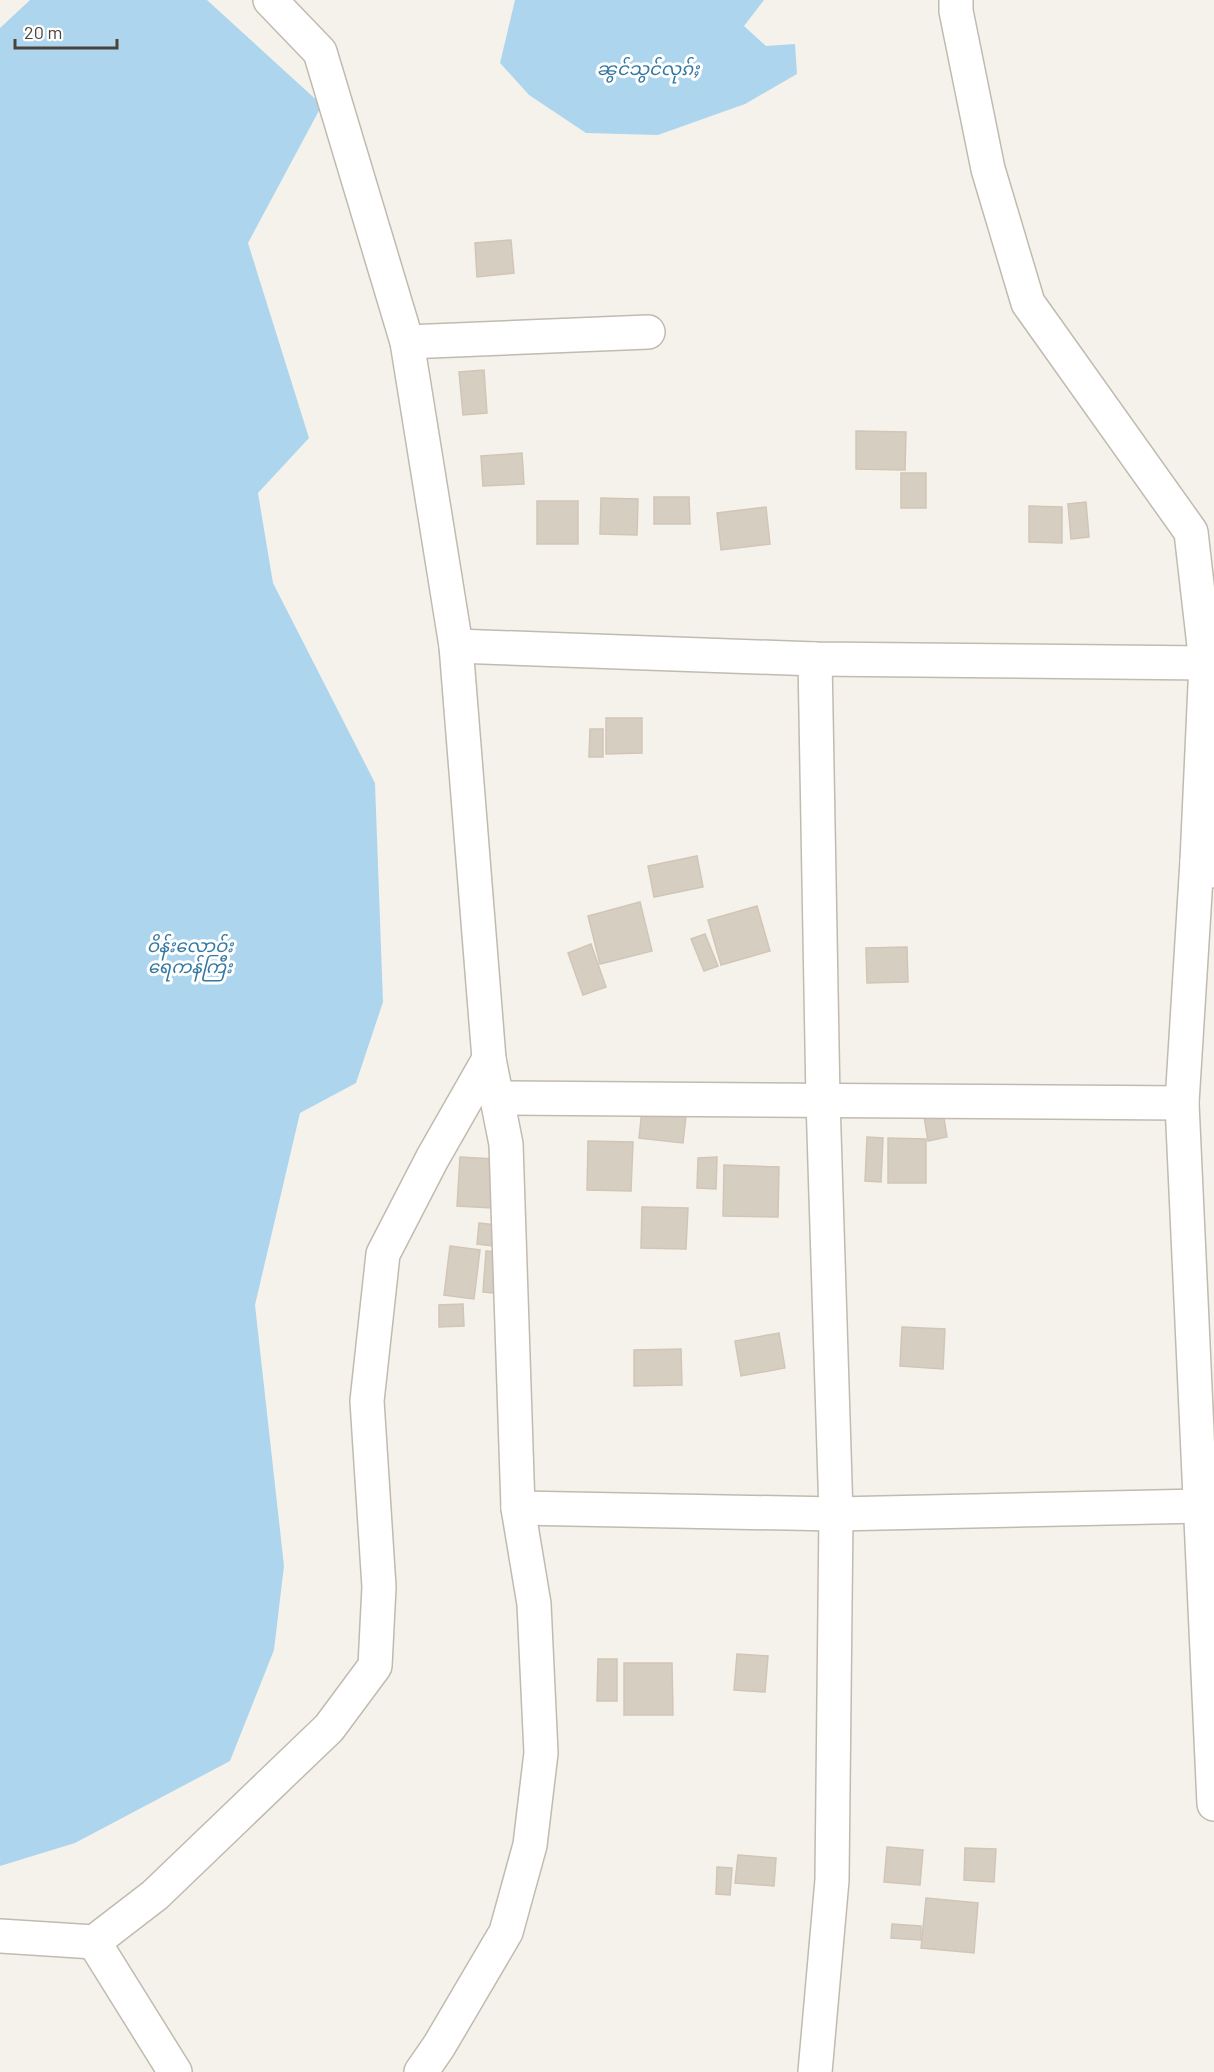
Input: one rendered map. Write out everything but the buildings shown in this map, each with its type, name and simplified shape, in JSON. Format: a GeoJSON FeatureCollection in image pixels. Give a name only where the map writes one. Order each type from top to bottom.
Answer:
{"type":"FeatureCollection","features":[{"type":"Feature","properties":{"kind":"street"},"geometry":{"type":"LineString","coordinates":[[270,0],[320,52],[407,342],[456,646],[489,1059],[506,1144],[518,1508],[534,1604],[541,1753],[530,1845],[506,1932],[439,2046],[421,2072]]}},
{"type":"Feature","properties":{"kind":"street"},"geometry":{"type":"LineString","coordinates":[[956,0],[956,11],[988,169],[1028,303],[1191,532],[1205,577],[1205,866],[1182,1103],[1214,1804]]}},
{"type":"Feature","properties":{"kind":"street"},"geometry":{"type":"LineString","coordinates":[[407,342],[648,332]]}},
{"type":"Feature","properties":{"kind":"street"},"geometry":{"type":"LineString","coordinates":[[456,646],[815,659],[1206,663]]}},
{"type":"Feature","properties":{"kind":"street"},"geometry":{"type":"LineString","coordinates":[[815,659],[823,1100],[836,1515],[832,1880],[815,2072]]}},
{"type":"Feature","properties":{"kind":"street"},"geometry":{"type":"LineString","coordinates":[[0,1936],[94,1942],[155,1895],[329,1728],[375,1666],[379,1587],[367,1401],[383,1254],[432,1159],[489,1059]]}},
{"type":"Feature","properties":{"kind":"street"},"geometry":{"type":"LineString","coordinates":[[497,1098],[1182,1103]]}},
{"type":"Feature","properties":{"kind":"street"},"geometry":{"type":"LineString","coordinates":[[518,1508],[836,1515],[1201,1506]]}},
{"type":"Feature","properties":{"kind":"street"},"geometry":{"type":"LineString","coordinates":[[94,1942],[175,2072]]}},
{"type":"Feature","properties":{"kind":"water","name":"ဝိန်းလောဝ်း ရေကန်ကြီး"},"geometry":{"type":"Polygon","coordinates":[[[30,0],[207,0],[322,105],[248,243],[309,438],[258,493],[273,583],[375,783],[383,1002],[356,1083],[300,1113],[255,1305],[284,1566],[274,1650],[230,1761],[75,1843],[0,1866],[0,28],[30,0]]]}},
{"type":"Feature","properties":{"kind":"water","name":"ၼွင်သွင်လုၵ်ႈ"},"geometry":{"type":"Polygon","coordinates":[[[515,0],[764,0],[744,26],[766,46],[795,44],[797,74],[745,104],[658,135],[586,133],[529,95],[500,63],[515,0]]]}}]}
